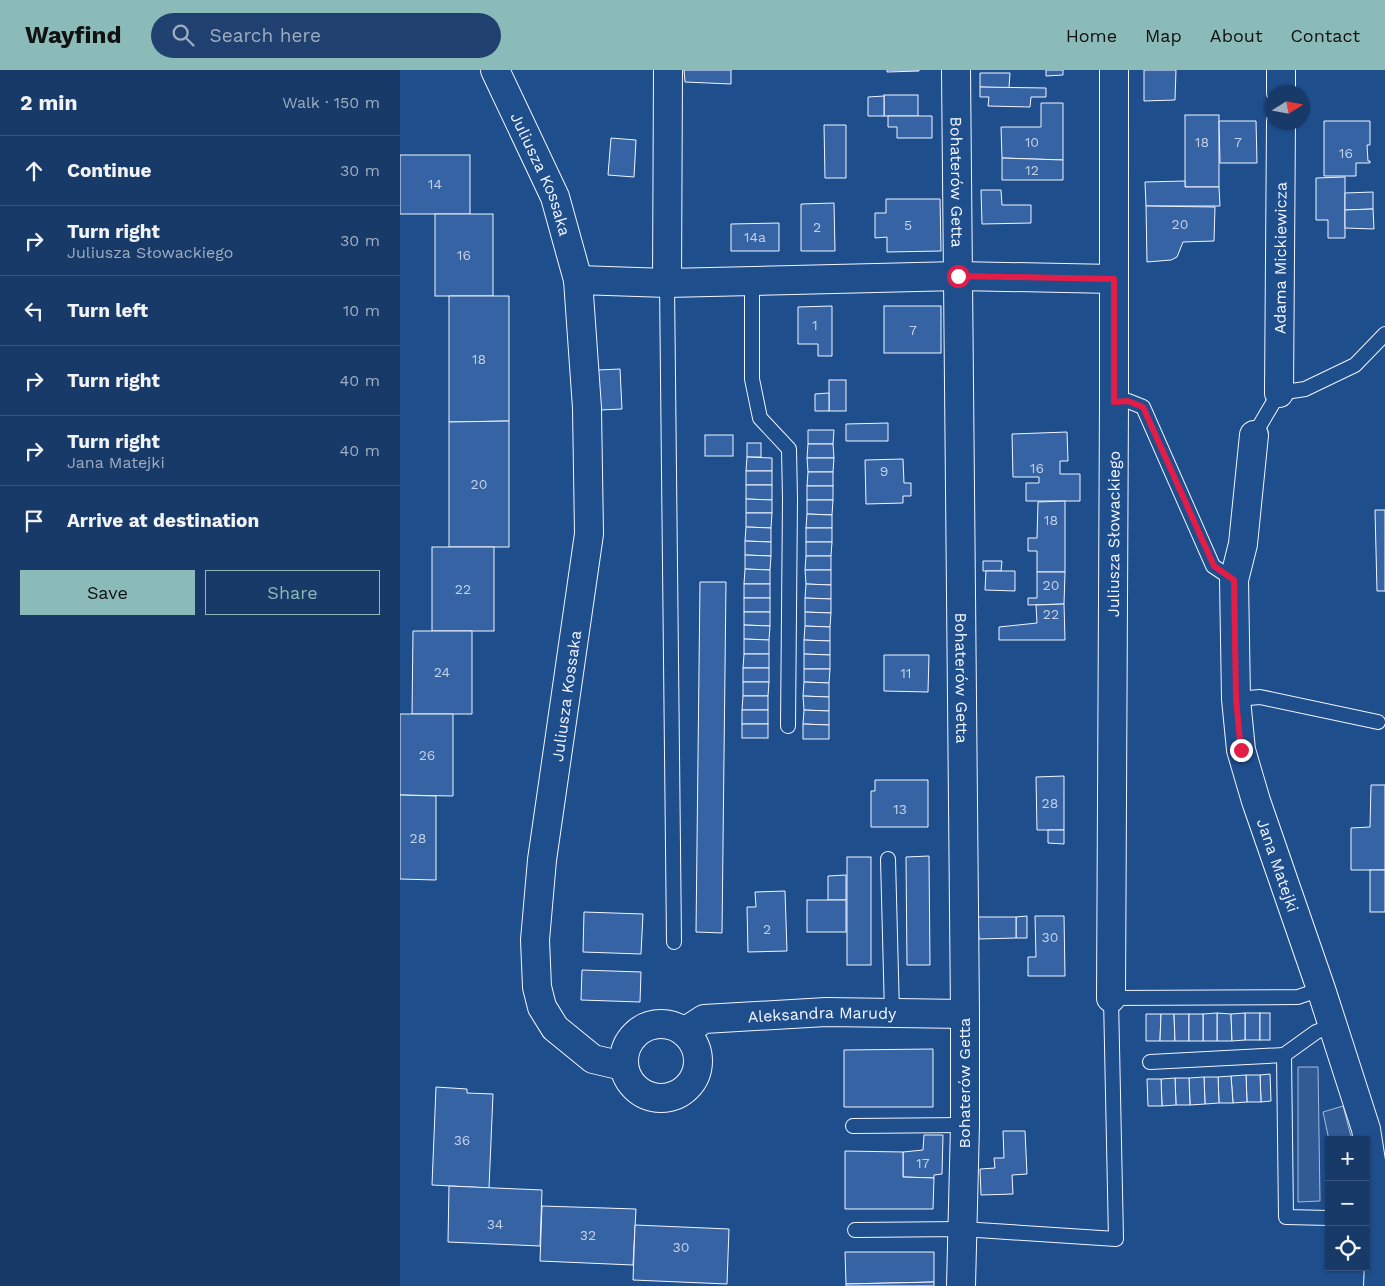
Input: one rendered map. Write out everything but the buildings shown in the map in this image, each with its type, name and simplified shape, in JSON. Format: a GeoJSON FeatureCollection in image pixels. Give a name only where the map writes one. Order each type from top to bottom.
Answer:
{"type":"FeatureCollection","features":[{"type":"Feature","properties":{"kind":"street","name":"Juliusza Kossaka"},"geometry":{"type":"LineString","coordinates":[[495,70],[555,197],[578,280],[587,408],[589,534],[542,860],[535,940],[536,988],[542,1007],[555,1028],[593,1059],[623,1066]]}},
{"type":"Feature","properties":{"kind":"street"},"geometry":{"type":"LineString","coordinates":[[667,283],[668,70]]}},
{"type":"Feature","properties":{"kind":"street","name":"Bohaterów Getta"},"geometry":{"type":"LineString","coordinates":[[956,70],[965,1014],[965,1125],[961,1286]]}},
{"type":"Feature","properties":{"kind":"street","name":"Juliusza Słowackiego"},"geometry":{"type":"LineString","coordinates":[[1111,998],[1114,70]]}},
{"type":"Feature","properties":{"kind":"street"},"geometry":{"type":"LineString","coordinates":[[1281,70],[1281,85]]}},
{"type":"Feature","properties":{"kind":"street","name":"Adama Mickiewicza"},"geometry":{"type":"LineString","coordinates":[[1279,393],[1281,130]]}},
{"type":"Feature","properties":{"kind":"street"},"geometry":{"type":"LineString","coordinates":[[578,280],[667,283],[958,276],[1114,279]]}},
{"type":"Feature","properties":{"kind":"street","name":"Jana Matejki"},"geometry":{"type":"LineString","coordinates":[[1254,435],[1243,544],[1234,580],[1236,699],[1241,750],[1256,801],[1321,989],[1366,1129],[1380,1239],[1378,1286]]}},
{"type":"Feature","properties":{"kind":"street","name":"Aleksandra Marudy"},"geometry":{"type":"LineString","coordinates":[[684,1032],[704,1019],[826,1012],[965,1014]]}},
{"type":"Feature","properties":{"kind":"street"},"geometry":{"type":"LineString","coordinates":[[668,1024],[684,1032],[694,1044],[698,1061],[695,1077],[685,1090],[670,1098],[654,1098],[639,1092],[628,1081],[623,1066],[625,1048],[634,1033],[650,1025],[668,1024]]}},
{"type":"Feature","properties":{"kind":"lane"},"geometry":{"type":"LineString","coordinates":[[752,281],[752,379],[760,418],[789,449],[788,726]]}},
{"type":"Feature","properties":{"kind":"lane"},"geometry":{"type":"LineString","coordinates":[[667,283],[674,942]]}},
{"type":"Feature","properties":{"kind":"lane"},"geometry":{"type":"LineString","coordinates":[[1254,435],[1279,393],[1305,389],[1355,365],[1385,334]]}},
{"type":"Feature","properties":{"kind":"lane"},"geometry":{"type":"LineString","coordinates":[[1114,402],[1128,401],[1143,407],[1214,566],[1234,580]]}},
{"type":"Feature","properties":{"kind":"lane"},"geometry":{"type":"LineString","coordinates":[[1236,699],[1260,697],[1378,722]]}},
{"type":"Feature","properties":{"kind":"lane"},"geometry":{"type":"LineString","coordinates":[[888,859],[892,1013]]}},
{"type":"Feature","properties":{"kind":"lane"},"geometry":{"type":"LineString","coordinates":[[855,1230],[962,1229],[1116,1239],[1111,998],[1298,997],[1321,989]]}},
{"type":"Feature","properties":{"kind":"lane"},"geometry":{"type":"LineString","coordinates":[[1150,1062],[1284,1056],[1316,1032],[1332,1026]]}},
{"type":"Feature","properties":{"kind":"lane"},"geometry":{"type":"LineString","coordinates":[[1284,1056],[1286,1218],[1325,1218]]}},
{"type":"Feature","properties":{"kind":"lane"},"geometry":{"type":"LineString","coordinates":[[852,1126],[965,1125]]}},
{"type":"Feature","properties":{"kind":"shaded area"},"geometry":{"type":"Polygon","coordinates":[[[1298,1067],[1318,1067],[1320,1201],[1298,1202],[1298,1067]]]}},
{"type":"Feature","properties":{"kind":"shaded area"},"geometry":{"type":"Polygon","coordinates":[[[1343,1106],[1351,1136],[1328,1136],[1323,1112],[1343,1106]]]}},
{"type":"Feature","properties":{"kind":"route"},"geometry":{"type":"LineString","coordinates":[[958,276],[1114,279],[1114,402],[1128,401],[1143,407],[1214,566],[1234,580],[1236,699],[1241,750]]}}]}
